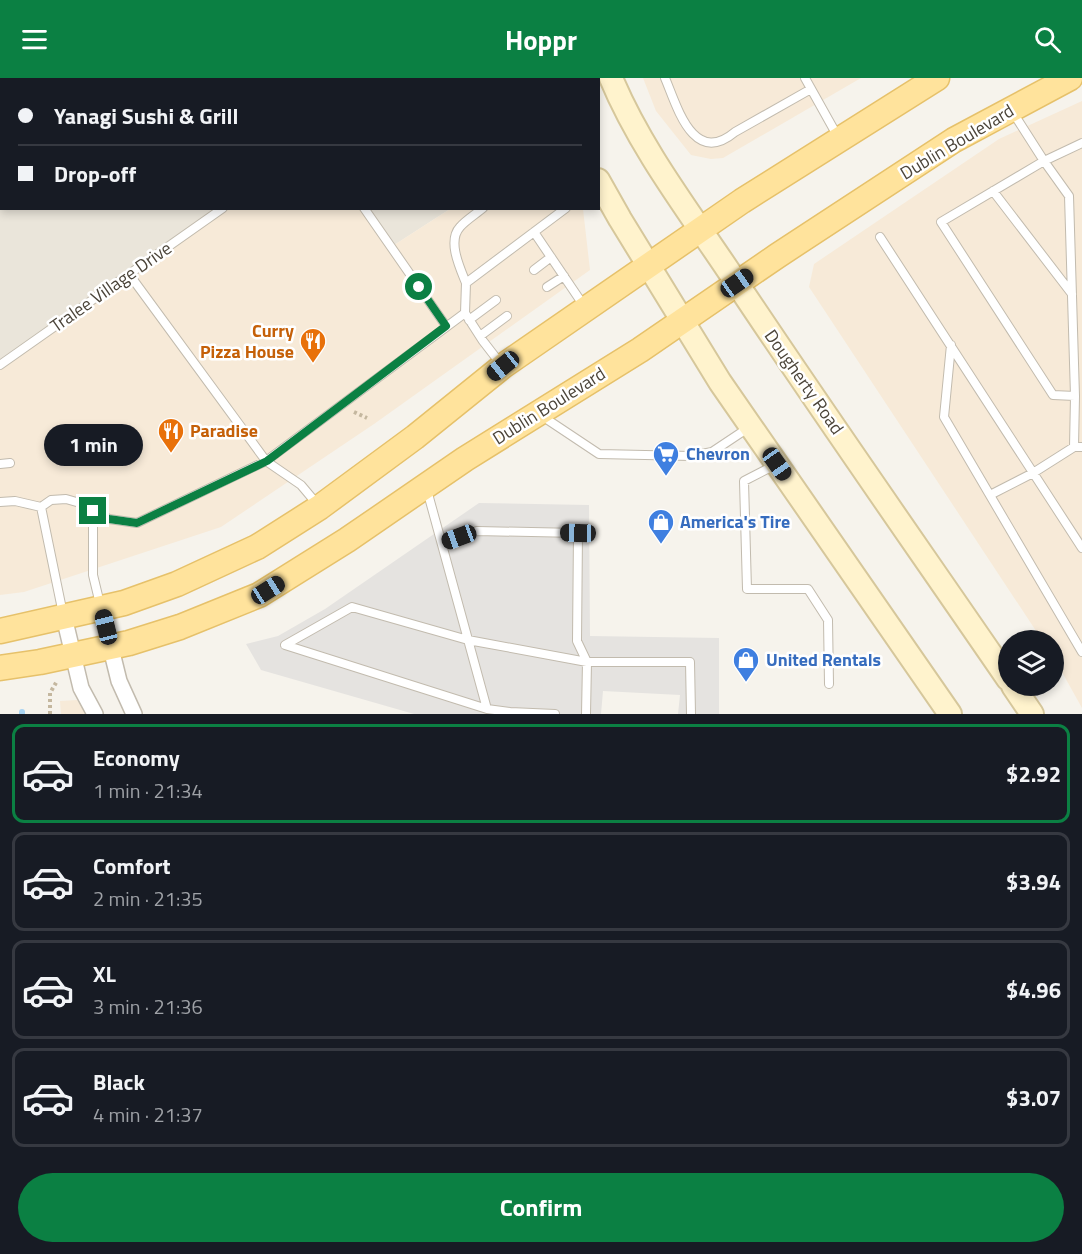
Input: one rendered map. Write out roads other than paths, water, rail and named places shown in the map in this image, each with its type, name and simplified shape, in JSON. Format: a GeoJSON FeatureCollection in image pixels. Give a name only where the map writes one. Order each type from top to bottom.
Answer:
{"type":"FeatureCollection","features":[{"type":"Feature","properties":{"kind":"main road","name":"Dougherty Road"},"geometry":{"type":"LineString","coordinates":[[611,78],[624,109],[702,230],[998,664]]}},
{"type":"Feature","properties":{"kind":"main road"},"geometry":{"type":"LineString","coordinates":[[0,631],[124,603],[197,576],[257,547],[320,507],[415,437],[503,366],[742,201],[937,78]]}},
{"type":"Feature","properties":{"kind":"main road","name":"Dublin Boulevard"},"geometry":{"type":"LineString","coordinates":[[0,668],[129,643],[180,627],[259,596],[682,321],[954,140],[1070,78]]}},
{"type":"Feature","properties":{"kind":"main road"},"geometry":{"type":"LineString","coordinates":[[600,184],[720,382],[950,714]]}},
{"type":"Feature","properties":{"kind":"main road"},"geometry":{"type":"LineString","coordinates":[[1020,696],[1032,714]]}},
{"type":"Feature","properties":{"kind":"street"},"geometry":{"type":"LineString","coordinates":[[101,608],[119,681],[134,714]]}},
{"type":"Feature","properties":{"kind":"street"},"geometry":{"type":"LineString","coordinates":[[64,617],[81,688],[95,714]]}},
{"type":"Feature","properties":{"kind":"lane"},"geometry":{"type":"LineString","coordinates":[[665,78],[687,128],[693,135],[710,142],[728,138],[811,89]]}},
{"type":"Feature","properties":{"kind":"lane"},"geometry":{"type":"LineString","coordinates":[[805,78],[839,139]]}},
{"type":"Feature","properties":{"kind":"lane"},"geometry":{"type":"LineString","coordinates":[[990,495],[1078,447],[1069,196],[1011,109]]}},
{"type":"Feature","properties":{"kind":"lane"},"geometry":{"type":"LineString","coordinates":[[1075,396],[1053,395],[941,222],[1044,161],[1082,143]]}},
{"type":"Feature","properties":{"kind":"lane"},"geometry":{"type":"LineString","coordinates":[[993,191],[1072,294]]}},
{"type":"Feature","properties":{"kind":"lane","name":"Tralee Village Drive"},"geometry":{"type":"LineString","coordinates":[[0,365],[220,210]]}},
{"type":"Feature","properties":{"kind":"lane"},"geometry":{"type":"LineString","coordinates":[[365,210],[446,326]]}},
{"type":"Feature","properties":{"kind":"lane"},"geometry":{"type":"LineString","coordinates":[[480,210],[458,228],[454,243],[466,283],[467,317],[503,366]]}},
{"type":"Feature","properties":{"kind":"lane"},"geometry":{"type":"LineString","coordinates":[[466,283],[565,210]]}},
{"type":"Feature","properties":{"kind":"lane"},"geometry":{"type":"LineString","coordinates":[[534,232],[586,310]]}},
{"type":"Feature","properties":{"kind":"lane"},"geometry":{"type":"LineString","coordinates":[[880,237],[1082,546]]}},
{"type":"Feature","properties":{"kind":"lane"},"geometry":{"type":"LineString","coordinates":[[534,270],[551,257]]}},
{"type":"Feature","properties":{"kind":"lane"},"geometry":{"type":"LineString","coordinates":[[129,274],[267,461],[302,485],[320,507]]}},
{"type":"Feature","properties":{"kind":"lane"},"geometry":{"type":"LineString","coordinates":[[547,288],[564,276]]}},
{"type":"Feature","properties":{"kind":"lane"},"geometry":{"type":"LineString","coordinates":[[0,502],[15,501],[41,507],[51,500],[66,499],[80,503],[109,519],[137,523],[267,461],[446,326],[496,300]]}},
{"type":"Feature","properties":{"kind":"lane"},"geometry":{"type":"LineString","coordinates":[[480,336],[507,316]]}},
{"type":"Feature","properties":{"kind":"lane"},"geometry":{"type":"LineString","coordinates":[[951,345],[944,417],[1082,652]]}},
{"type":"Feature","properties":{"kind":"lane"},"geometry":{"type":"LineString","coordinates":[[538,414],[599,454],[691,456],[712,452],[751,427]]}},
{"type":"Feature","properties":{"kind":"lane"},"geometry":{"type":"LineString","coordinates":[[0,464],[10,463]]}},
{"type":"Feature","properties":{"kind":"lane"},"geometry":{"type":"LineString","coordinates":[[777,464],[744,481],[747,589],[808,589],[828,620],[829,684]]}},
{"type":"Feature","properties":{"kind":"lane"},"geometry":{"type":"LineString","coordinates":[[426,486],[487,709]]}},
{"type":"Feature","properties":{"kind":"lane"},"geometry":{"type":"LineString","coordinates":[[41,507],[64,617]]}},
{"type":"Feature","properties":{"kind":"lane"},"geometry":{"type":"LineString","coordinates":[[93,511],[93,575],[101,608]]}},
{"type":"Feature","properties":{"kind":"lane"},"geometry":{"type":"LineString","coordinates":[[442,544],[477,531],[578,533],[577,642],[587,662],[586,714]]}},
{"type":"Feature","properties":{"kind":"lane"},"geometry":{"type":"LineString","coordinates":[[555,714],[510,713],[487,709],[285,645],[352,607],[468,640],[587,662],[690,662],[691,714]]}},
{"type":"Feature","properties":{"kind":"place","name":"Curry Pizza House"},"geometry":{"type":"Point","coordinates":[313,364]}},
{"type":"Feature","properties":{"kind":"place","name":"Paradise"},"geometry":{"type":"Point","coordinates":[171,454]}},
{"type":"Feature","properties":{"kind":"place","name":"Chevron"},"geometry":{"type":"Point","coordinates":[666,477]}},
{"type":"Feature","properties":{"kind":"place","name":"America's Tire"},"geometry":{"type":"Point","coordinates":[661,545]}},
{"type":"Feature","properties":{"kind":"place","name":"United Rentals"},"geometry":{"type":"Point","coordinates":[746,683]}}]}
